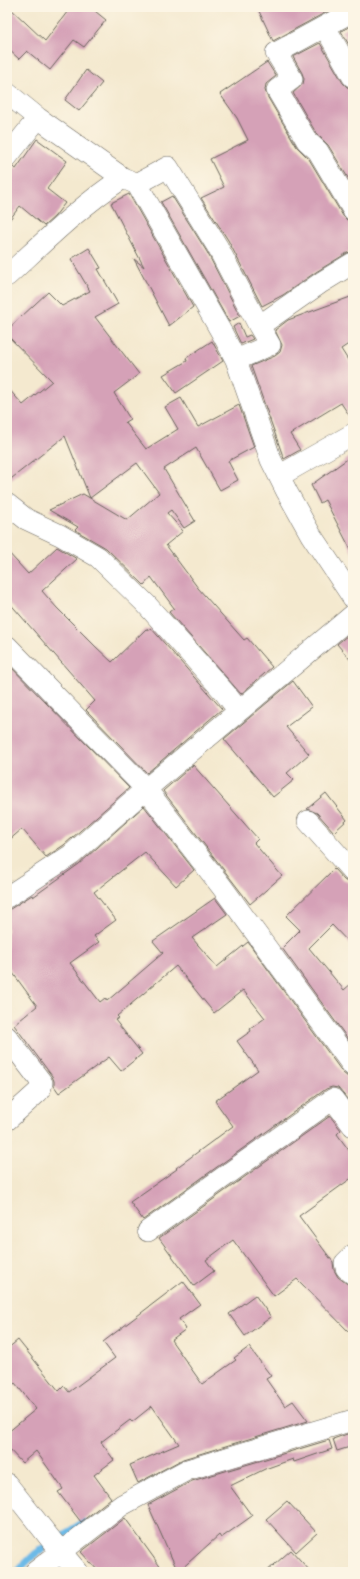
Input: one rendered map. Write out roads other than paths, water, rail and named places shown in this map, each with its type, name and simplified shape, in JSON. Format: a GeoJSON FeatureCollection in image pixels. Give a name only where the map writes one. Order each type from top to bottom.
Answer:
{"type":"FeatureCollection","features":[{"type":"Feature","properties":{"kind":"street"},"geometry":{"type":"LineString","coordinates":[[353,11],[276,53],[292,79],[277,90],[307,140],[318,151],[353,210]]}},
{"type":"Feature","properties":{"kind":"street"},"geometry":{"type":"LineString","coordinates":[[324,27],[353,77]]}},
{"type":"Feature","properties":{"kind":"street"},"geometry":{"type":"LineString","coordinates":[[7,93],[38,118],[130,181],[224,335],[236,360],[266,446],[279,476],[311,535],[353,598]]}},
{"type":"Feature","properties":{"kind":"street"},"geometry":{"type":"LineString","coordinates":[[7,157],[38,118]]}},
{"type":"Feature","properties":{"kind":"street"},"geometry":{"type":"LineString","coordinates":[[7,276],[50,236],[97,196],[130,181],[168,167],[217,246],[258,326],[270,345],[236,360]]}},
{"type":"Feature","properties":{"kind":"street"},"geometry":{"type":"LineString","coordinates":[[258,326],[322,282],[353,263]]}},
{"type":"Feature","properties":{"kind":"street"},"geometry":{"type":"LineString","coordinates":[[279,476],[353,434]]}},
{"type":"Feature","properties":{"kind":"street"},"geometry":{"type":"LineString","coordinates":[[7,504],[26,519],[98,557],[146,604],[225,693],[239,711]]}},
{"type":"Feature","properties":{"kind":"street"},"geometry":{"type":"LineString","coordinates":[[7,897],[63,861],[146,789],[353,615]]}},
{"type":"Feature","properties":{"kind":"street"},"geometry":{"type":"LineString","coordinates":[[7,646],[146,789],[222,887],[353,1066]]}},
{"type":"Feature","properties":{"kind":"street"},"geometry":{"type":"LineString","coordinates":[[308,821],[353,872]]}},
{"type":"Feature","properties":{"kind":"street"},"geometry":{"type":"LineString","coordinates":[[7,1037],[42,1083],[38,1092],[7,1120]]}},
{"type":"Feature","properties":{"kind":"street"},"geometry":{"type":"LineString","coordinates":[[148,1231],[333,1099],[353,1126]]}},
{"type":"Feature","properties":{"kind":"street"},"geometry":{"type":"LineString","coordinates":[[353,1255],[345,1263],[346,1268],[353,1274]]}},
{"type":"Feature","properties":{"kind":"street"},"geometry":{"type":"LineString","coordinates":[[35,1572],[122,1504],[187,1470],[353,1420]]}},
{"type":"Feature","properties":{"kind":"street"},"geometry":{"type":"LineString","coordinates":[[7,1484],[60,1552],[78,1572]]}},
{"type":"Feature","properties":{"kind":"waterway"},"geometry":{"type":"LineString","coordinates":[[57,1539],[84,1522]]}},
{"type":"Feature","properties":{"kind":"waterway"},"geometry":{"type":"LineString","coordinates":[[16,1572],[35,1554],[47,1546]]}}]}
